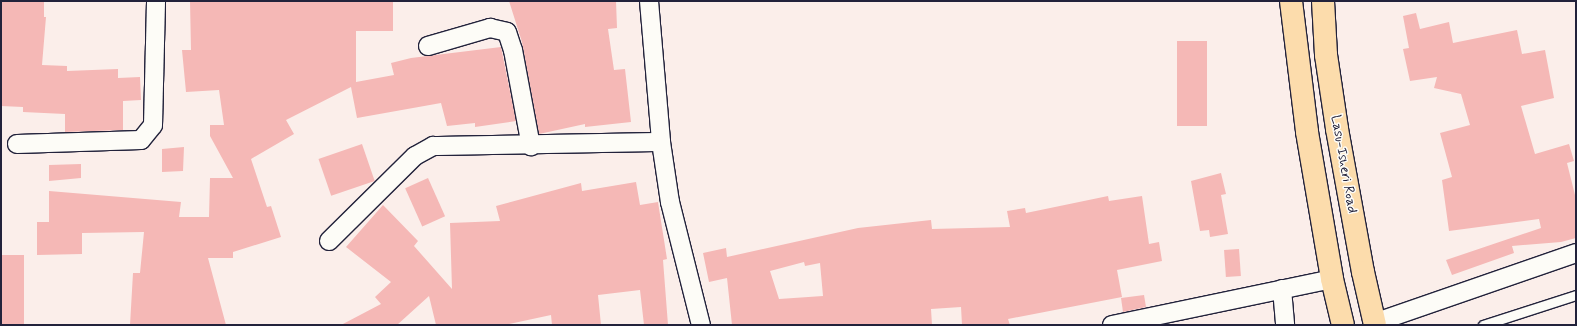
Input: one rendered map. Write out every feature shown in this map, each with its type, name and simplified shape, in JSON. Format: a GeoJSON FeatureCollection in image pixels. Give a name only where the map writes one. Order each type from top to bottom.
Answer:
{"type":"FeatureCollection","features":[{"type":"Feature","properties":{"kind":"main road"},"geometry":{"type":"LineString","coordinates":[[1291,1],[1307,132],[1332,279],[1343,325]]}},
{"type":"Feature","properties":{"kind":"main road","name":"Lasu-Isheri Road"},"geometry":{"type":"LineString","coordinates":[[1323,1],[1326,56],[1337,129],[1375,324]]}},
{"type":"Feature","properties":{"kind":"street"},"geometry":{"type":"LineString","coordinates":[[17,144],[141,140],[153,125],[156,1]]}},
{"type":"Feature","properties":{"kind":"street"},"geometry":{"type":"LineString","coordinates":[[649,1],[661,142],[670,202],[701,325]]}},
{"type":"Feature","properties":{"kind":"street"},"geometry":{"type":"LineString","coordinates":[[428,46],[490,28],[507,32],[513,50],[531,146]]}},
{"type":"Feature","properties":{"kind":"street"},"geometry":{"type":"LineString","coordinates":[[329,241],[415,156],[433,146],[531,146],[661,142]]}},
{"type":"Feature","properties":{"kind":"street"},"geometry":{"type":"LineString","coordinates":[[1375,324],[1576,253]]}},
{"type":"Feature","properties":{"kind":"street"},"geometry":{"type":"LineString","coordinates":[[1112,325],[1332,279]]}},
{"type":"Feature","properties":{"kind":"street"},"geometry":{"type":"LineString","coordinates":[[1282,289],[1285,325]]}},
{"type":"Feature","properties":{"kind":"lane"},"geometry":{"type":"LineString","coordinates":[[1483,325],[1576,295]]}},
{"type":"Feature","properties":{"kind":"building"},"geometry":{"type":"Polygon","coordinates":[[[1,1],[44,1],[44,17],[46,17],[42,65],[67,66],[67,71],[118,69],[118,78],[140,77],[141,100],[123,101],[123,130],[65,132],[65,114],[23,112],[23,107],[1,106],[1,1]]]}},
{"type":"Feature","properties":{"kind":"building"},"geometry":{"type":"Polygon","coordinates":[[[190,1],[393,1],[393,31],[356,31],[356,82],[394,75],[391,63],[411,58],[501,47],[516,121],[475,127],[475,123],[447,126],[441,103],[357,118],[351,87],[286,120],[294,134],[251,159],[267,207],[271,206],[281,237],[233,252],[233,258],[208,258],[226,325],[130,325],[133,273],[140,273],[144,232],[82,233],[82,254],[37,255],[37,222],[49,222],[49,191],[181,202],[179,217],[209,217],[210,178],[233,178],[210,136],[210,125],[224,125],[219,90],[186,92],[182,50],[191,50],[190,1]]]}},
{"type":"Feature","properties":{"kind":"building"},"geometry":{"type":"Polygon","coordinates":[[[509,1],[616,1],[617,28],[608,29],[614,70],[625,69],[631,122],[585,127],[585,124],[539,134],[522,42],[509,1]]]}},
{"type":"Feature","properties":{"kind":"building"},"geometry":{"type":"Polygon","coordinates":[[[1416,13],[1420,29],[1449,22],[1453,43],[1517,30],[1522,54],[1545,50],[1554,98],[1521,106],[1535,154],[1569,144],[1574,161],[1567,163],[1576,199],[1576,238],[1561,242],[1512,246],[1514,253],[1452,275],[1446,260],[1541,228],[1539,219],[1449,231],[1442,180],[1452,177],[1440,133],[1470,125],[1461,94],[1434,88],[1437,77],[1410,81],[1403,49],[1409,48],[1403,16],[1416,13]]]}},
{"type":"Feature","properties":{"kind":"building"},"geometry":{"type":"Polygon","coordinates":[[[1177,41],[1207,41],[1207,126],[1177,126],[1177,41]]]}},
{"type":"Feature","properties":{"kind":"building"},"geometry":{"type":"Polygon","coordinates":[[[362,144],[375,181],[331,196],[319,159],[362,144]]]}},
{"type":"Feature","properties":{"kind":"building"},"geometry":{"type":"Polygon","coordinates":[[[184,147],[183,171],[162,172],[162,149],[184,147]]]}},
{"type":"Feature","properties":{"kind":"building"},"geometry":{"type":"Polygon","coordinates":[[[81,164],[81,178],[49,181],[49,165],[81,164]]]}},
{"type":"Feature","properties":{"kind":"building"},"geometry":{"type":"Polygon","coordinates":[[[1221,173],[1226,194],[1221,195],[1228,234],[1210,237],[1209,230],[1200,231],[1191,181],[1221,173]]]}},
{"type":"Feature","properties":{"kind":"building"},"geometry":{"type":"Polygon","coordinates":[[[428,178],[445,216],[422,227],[405,188],[428,178]]]}},
{"type":"Feature","properties":{"kind":"building"},"geometry":{"type":"Polygon","coordinates":[[[636,182],[640,205],[658,202],[667,259],[663,260],[668,325],[644,325],[640,290],[598,295],[601,325],[552,325],[551,315],[504,325],[436,325],[429,296],[397,325],[341,325],[381,304],[375,297],[391,282],[346,247],[383,205],[418,241],[414,246],[452,289],[450,223],[500,221],[496,206],[581,183],[582,191],[636,182]]]}},
{"type":"Feature","properties":{"kind":"building"},"geometry":{"type":"Polygon","coordinates":[[[1108,196],[1109,201],[1142,196],[1149,244],[1159,242],[1162,261],[1117,270],[1122,297],[1008,319],[1010,325],[962,325],[961,307],[931,309],[932,325],[732,325],[727,278],[709,282],[703,253],[726,248],[727,257],[858,228],[931,220],[932,229],[1010,227],[1007,211],[1025,208],[1026,213],[1108,196]],[[804,262],[770,271],[779,299],[823,296],[820,263],[805,266],[804,262]]]}},
{"type":"Feature","properties":{"kind":"building"},"geometry":{"type":"Polygon","coordinates":[[[1239,249],[1241,276],[1226,277],[1224,250],[1239,249]]]}},
{"type":"Feature","properties":{"kind":"building"},"geometry":{"type":"Polygon","coordinates":[[[1,255],[24,255],[24,325],[1,325],[1,255]]]}},
{"type":"Feature","properties":{"kind":"building"},"geometry":{"type":"Polygon","coordinates":[[[1144,295],[1146,307],[1123,312],[1121,298],[1144,295]]]}}]}
